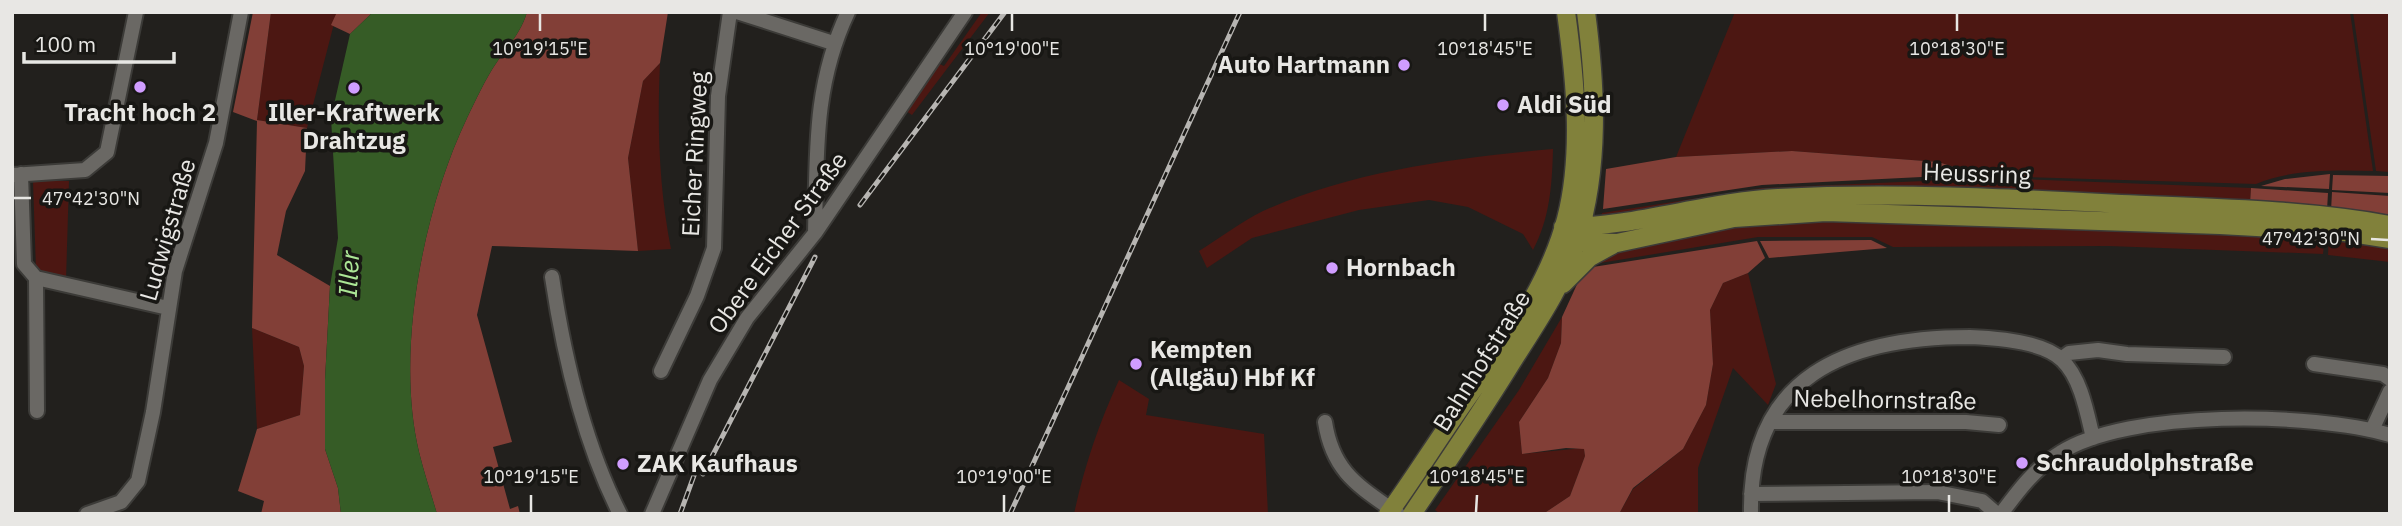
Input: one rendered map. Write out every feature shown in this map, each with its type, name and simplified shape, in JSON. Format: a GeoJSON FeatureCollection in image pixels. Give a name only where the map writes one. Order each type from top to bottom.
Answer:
{"type":"FeatureCollection","features":[{"type":"Feature","properties":{"kind":"main road"},"geometry":{"type":"LineString","coordinates":[[1566,12],[1575,107],[1572,181],[1574,232]]}},
{"type":"Feature","properties":{"kind":"main road"},"geometry":{"type":"LineString","coordinates":[[1574,232],[1590,178],[1595,110],[1586,12]]}},
{"type":"Feature","properties":{"kind":"main road","name":"Heussring"},"geometry":{"type":"LineString","coordinates":[[1574,232],[1746,201],[1900,196],[2221,208],[2314,214],[2390,225]]}},
{"type":"Feature","properties":{"kind":"main road","name":"Heussring"},"geometry":{"type":"LineString","coordinates":[[1574,232],[1589,244],[1617,243],[1734,218],[1826,212],[2206,225],[2345,232],[2390,239]]}},
{"type":"Feature","properties":{"kind":"main road","name":"Bahnhofstraße"},"geometry":{"type":"LineString","coordinates":[[1412,514],[1472,426],[1553,294],[1574,232]]}},
{"type":"Feature","properties":{"kind":"main road","name":"Bahnhofstraße"},"geometry":{"type":"LineString","coordinates":[[1392,512],[1518,322],[1546,270],[1574,232]]}},
{"type":"Feature","properties":{"kind":"main road"},"geometry":{"type":"LineString","coordinates":[[1553,294],[1590,257],[1617,243]]}},
{"type":"Feature","properties":{"kind":"street"},"geometry":{"type":"LineString","coordinates":[[136,12],[107,152],[85,170],[16,174],[24,264],[36,278],[168,307]]}},
{"type":"Feature","properties":{"kind":"street","name":"Ludwigstraße"},"geometry":{"type":"LineString","coordinates":[[87,514],[121,502],[138,481],[152,422],[175,271],[216,143],[241,12]]}},
{"type":"Feature","properties":{"kind":"street","name":"Eicher Ringweg"},"geometry":{"type":"LineString","coordinates":[[661,371],[697,296],[713,248],[718,96],[730,12]]}},
{"type":"Feature","properties":{"kind":"street"},"geometry":{"type":"LineString","coordinates":[[737,12],[833,43]]}},
{"type":"Feature","properties":{"kind":"street"},"geometry":{"type":"LineString","coordinates":[[815,233],[817,130],[823,84],[833,43],[848,12]]}},
{"type":"Feature","properties":{"kind":"street","name":"Obere Eicher Straße"},"geometry":{"type":"LineString","coordinates":[[652,514],[710,380],[747,318],[815,233],[965,12]]}},
{"type":"Feature","properties":{"kind":"street"},"geometry":{"type":"LineString","coordinates":[[816,184],[830,209]]}},
{"type":"Feature","properties":{"kind":"street"},"geometry":{"type":"LineString","coordinates":[[552,276],[564,351],[595,451],[620,514]]}},
{"type":"Feature","properties":{"kind":"street"},"geometry":{"type":"LineString","coordinates":[[36,278],[37,411]]}},
{"type":"Feature","properties":{"kind":"street"},"geometry":{"type":"LineString","coordinates":[[1751,514],[1752,473],[1770,422],[1794,388],[1809,375],[1862,349],[1916,340],[1980,337],[2013,341],[2061,359],[2085,405],[2093,438]]}},
{"type":"Feature","properties":{"kind":"street"},"geometry":{"type":"LineString","coordinates":[[2061,359],[2069,353],[2098,350],[2127,355],[2224,357]]}},
{"type":"Feature","properties":{"kind":"street"},"geometry":{"type":"LineString","coordinates":[[2314,364],[2383,374],[2390,379]]}},
{"type":"Feature","properties":{"kind":"street"},"geometry":{"type":"LineString","coordinates":[[2372,430],[2390,391]]}},
{"type":"Feature","properties":{"kind":"street"},"geometry":{"type":"LineString","coordinates":[[1751,494],[1937,492],[1982,502],[1999,514],[2038,469],[2059,453],[2093,438],[2132,429],[2255,417],[2313,421],[2390,435]]}},
{"type":"Feature","properties":{"kind":"street","name":"Bahnhofstraße"},"geometry":{"type":"LineString","coordinates":[[1325,422],[1330,446],[1340,468],[1363,491],[1392,512]]}},
{"type":"Feature","properties":{"kind":"street","name":"Nebelhornstraße"},"geometry":{"type":"LineString","coordinates":[[1770,422],[1966,422],[1999,425]]}},
{"type":"Feature","properties":{"kind":"shaded area"},"geometry":{"type":"Polygon","coordinates":[[[253,12],[271,12],[257,120],[307,128],[305,171],[286,211],[277,255],[330,286],[325,380],[325,449],[338,488],[341,514],[261,514],[264,501],[238,491],[257,429],[300,415],[304,366],[299,347],[252,328],[257,121],[233,112],[253,12]]]}},
{"type":"Feature","properties":{"kind":"shaded area"},"geometry":{"type":"Polygon","coordinates":[[[271,12],[337,12],[307,128],[257,120],[271,12]]]}},
{"type":"Feature","properties":{"kind":"shaded area"},"geometry":{"type":"Polygon","coordinates":[[[337,12],[373,12],[350,34],[331,25],[337,12]]]}},
{"type":"Feature","properties":{"kind":"shaded area"},"geometry":{"type":"Polygon","coordinates":[[[527,12],[668,12],[660,63],[643,81],[628,158],[638,251],[492,246],[477,315],[512,442],[493,447],[510,509],[518,506],[520,514],[437,514],[419,452],[412,413],[412,327],[418,282],[426,238],[451,155],[485,82],[518,32],[527,12]]]}},
{"type":"Feature","properties":{"kind":"shaded area"},"geometry":{"type":"Polygon","coordinates":[[[982,12],[990,12],[912,115],[906,111],[937,63],[944,66],[982,12]]]}},
{"type":"Feature","properties":{"kind":"shaded area"},"geometry":{"type":"Polygon","coordinates":[[[1735,12],[2350,12],[2373,171],[2299,173],[2256,184],[1961,175],[1958,168],[1938,162],[1792,151],[1676,157],[1735,12]]]}},
{"type":"Feature","properties":{"kind":"shaded area"},"geometry":{"type":"Polygon","coordinates":[[[2353,12],[2390,12],[2390,172],[2376,171],[2353,12]]]}},
{"type":"Feature","properties":{"kind":"shaded area"},"geometry":{"type":"Polygon","coordinates":[[[660,63],[660,157],[671,249],[638,251],[628,158],[643,81],[660,63]]]}},
{"type":"Feature","properties":{"kind":"shaded area"},"geometry":{"type":"Polygon","coordinates":[[[1553,149],[1547,213],[1533,250],[1523,234],[1468,207],[1429,200],[1359,210],[1252,238],[1207,268],[1199,251],[1263,211],[1332,186],[1405,168],[1553,149]]]}},
{"type":"Feature","properties":{"kind":"shaded area"},"geometry":{"type":"Polygon","coordinates":[[[1792,151],[1938,162],[1958,168],[1961,175],[1762,185],[1603,209],[1606,169],[1676,157],[1792,151]]]}},
{"type":"Feature","properties":{"kind":"shaded area"},"geometry":{"type":"Polygon","coordinates":[[[2330,174],[2329,189],[2261,186],[2285,179],[2330,174]]]}},
{"type":"Feature","properties":{"kind":"shaded area"},"geometry":{"type":"Polygon","coordinates":[[[2333,175],[2390,176],[2390,193],[2332,190],[2333,175]]]}},
{"type":"Feature","properties":{"kind":"shaded area"},"geometry":{"type":"Polygon","coordinates":[[[1995,178],[2251,188],[2250,204],[1966,191],[1601,219],[1602,213],[1762,188],[1995,178]]]}},
{"type":"Feature","properties":{"kind":"shaded area"},"geometry":{"type":"Polygon","coordinates":[[[33,181],[69,181],[66,280],[36,270],[33,181]]]}},
{"type":"Feature","properties":{"kind":"shaded area"},"geometry":{"type":"Polygon","coordinates":[[[2251,188],[2328,193],[2327,210],[2250,204],[2251,188]]]}},
{"type":"Feature","properties":{"kind":"shaded area"},"geometry":{"type":"Polygon","coordinates":[[[2332,192],[2390,196],[2390,219],[2331,211],[2332,192]]]}},
{"type":"Feature","properties":{"kind":"shaded area"},"geometry":{"type":"Polygon","coordinates":[[[1788,218],[2325,235],[2323,254],[2109,246],[1893,247],[1872,237],[1758,237],[1594,264],[1618,248],[1734,224],[1788,218]]]}},
{"type":"Feature","properties":{"kind":"shaded area"},"geometry":{"type":"Polygon","coordinates":[[[2329,235],[2390,244],[2390,262],[2328,255],[2329,235]]]}},
{"type":"Feature","properties":{"kind":"shaded area"},"geometry":{"type":"Polygon","coordinates":[[[1871,240],[1887,248],[1769,258],[1760,241],[1871,240]]]}},
{"type":"Feature","properties":{"kind":"shaded area"},"geometry":{"type":"Polygon","coordinates":[[[1757,241],[1765,258],[1748,273],[1723,283],[1710,310],[1713,364],[1706,405],[1683,449],[1633,488],[1619,514],[1543,514],[1570,496],[1585,456],[1584,449],[1566,448],[1522,454],[1519,422],[1548,378],[1561,343],[1562,317],[1579,280],[1593,267],[1757,241]]]}},
{"type":"Feature","properties":{"kind":"shaded area"},"geometry":{"type":"Polygon","coordinates":[[[1748,273],[1776,384],[1768,405],[1733,368],[1698,468],[1698,514],[1619,514],[1633,489],[1683,449],[1706,405],[1713,364],[1710,310],[1723,283],[1748,273]]]}},
{"type":"Feature","properties":{"kind":"shaded area"},"geometry":{"type":"Polygon","coordinates":[[[1562,317],[1561,343],[1548,378],[1519,422],[1522,454],[1584,448],[1585,456],[1570,496],[1543,514],[1440,514],[1435,510],[1519,390],[1562,317]]]}},
{"type":"Feature","properties":{"kind":"shaded area"},"geometry":{"type":"Polygon","coordinates":[[[252,328],[299,347],[304,366],[300,415],[257,429],[252,328]]]}},
{"type":"Feature","properties":{"kind":"shaded area"},"geometry":{"type":"Polygon","coordinates":[[[1119,380],[1149,399],[1146,415],[1264,434],[1268,514],[1074,514],[1093,446],[1119,380]]]}},
{"type":"Feature","properties":{"kind":"water","name":"Iller"},"geometry":{"type":"Polygon","coordinates":[[[373,12],[527,12],[518,32],[485,82],[451,155],[426,238],[418,282],[412,327],[412,413],[419,452],[437,514],[341,514],[338,488],[325,449],[325,380],[330,286],[338,238],[331,118],[350,34],[373,12]]]}},
{"type":"Feature","properties":{"kind":"railway"},"geometry":{"type":"LineString","coordinates":[[860,205],[1005,12]]}},
{"type":"Feature","properties":{"kind":"railway"},"geometry":{"type":"LineString","coordinates":[[1010,514],[1240,12]]}},
{"type":"Feature","properties":{"kind":"railway"},"geometry":{"type":"LineString","coordinates":[[703,474],[815,257]]}},
{"type":"Feature","properties":{"kind":"railway"},"geometry":{"type":"LineString","coordinates":[[680,514],[700,459]]}},
{"type":"Feature","properties":{"kind":"place","name":"Auto Hartmann"},"geometry":{"type":"Point","coordinates":[1404,65]}},
{"type":"Feature","properties":{"kind":"place","name":"Tracht hoch 2"},"geometry":{"type":"Point","coordinates":[140,87]}},
{"type":"Feature","properties":{"kind":"place","name":"Iller-Kraftwerk Drahtzug"},"geometry":{"type":"Point","coordinates":[354,88]}},
{"type":"Feature","properties":{"kind":"place","name":"Aldi Süd"},"geometry":{"type":"Point","coordinates":[1503,105]}},
{"type":"Feature","properties":{"kind":"place","name":"Hornbach"},"geometry":{"type":"Point","coordinates":[1332,268]}},
{"type":"Feature","properties":{"kind":"place","name":"Kempten (Allgäu) Hbf Kf"},"geometry":{"type":"Point","coordinates":[1136,364]}},
{"type":"Feature","properties":{"kind":"place","name":"Schraudolphstraße"},"geometry":{"type":"Point","coordinates":[2022,463]}},
{"type":"Feature","properties":{"kind":"place","name":"ZAK Kaufhaus"},"geometry":{"type":"Point","coordinates":[623,464]}}]}
